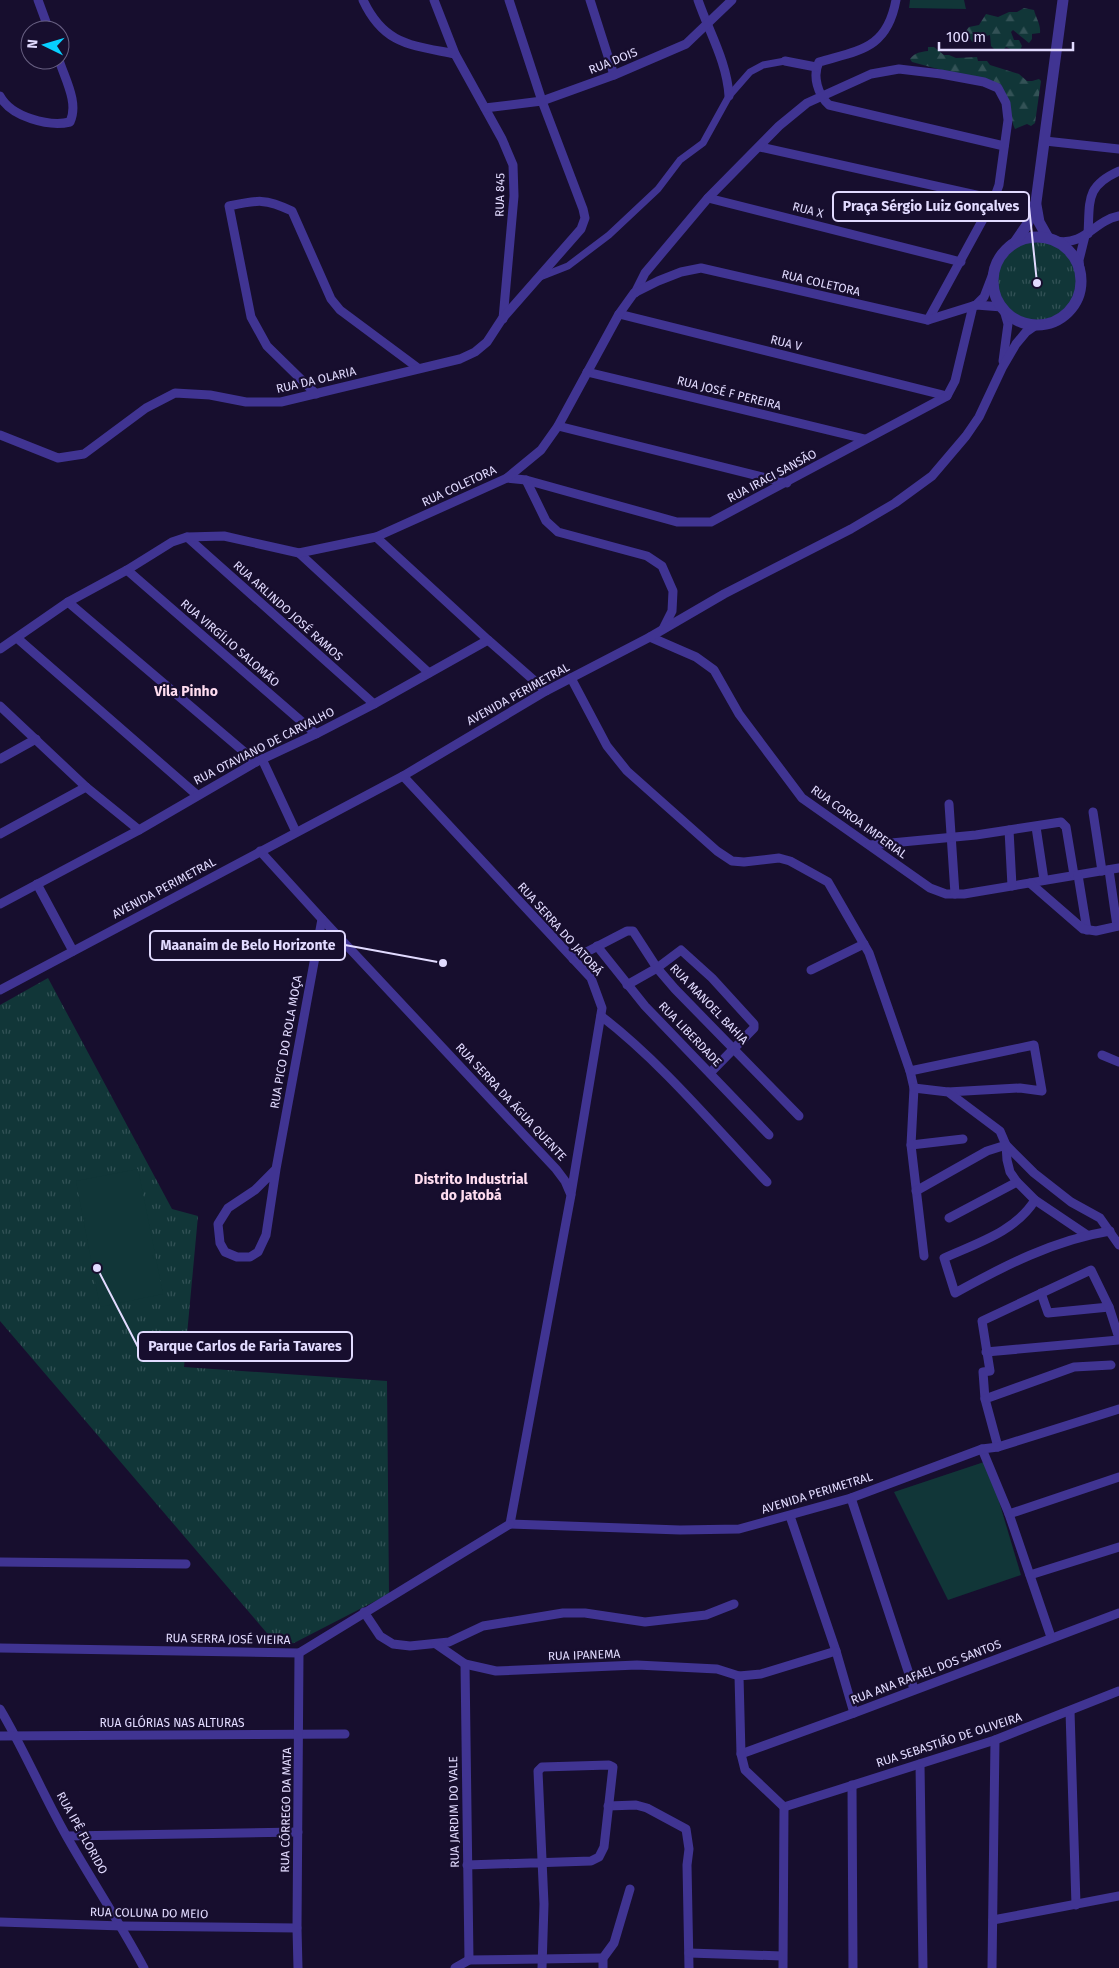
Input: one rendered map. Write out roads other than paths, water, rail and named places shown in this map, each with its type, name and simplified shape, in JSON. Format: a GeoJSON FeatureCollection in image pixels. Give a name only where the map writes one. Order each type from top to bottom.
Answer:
{"type":"FeatureCollection","features":[{"type":"Feature","properties":{"kind":"street"},"geometry":{"type":"LineString","coordinates":[[38,0],[45,20]]}},
{"type":"Feature","properties":{"kind":"street"},"geometry":{"type":"LineString","coordinates":[[363,0],[374,20],[391,37],[412,45],[455,54]]}},
{"type":"Feature","properties":{"kind":"street","name":"RUA 845"},"geometry":{"type":"LineString","coordinates":[[434,0],[455,54],[502,139],[512,165],[514,196],[502,319]]}},
{"type":"Feature","properties":{"kind":"street"},"geometry":{"type":"LineString","coordinates":[[509,0],[542,101]]}},
{"type":"Feature","properties":{"kind":"street"},"geometry":{"type":"LineString","coordinates":[[590,0],[614,75]]}},
{"type":"Feature","properties":{"kind":"street"},"geometry":{"type":"LineString","coordinates":[[698,0],[726,69],[729,96]]}},
{"type":"Feature","properties":{"kind":"street","name":"RUA DOIS"},"geometry":{"type":"LineString","coordinates":[[485,108],[542,101],[614,75],[686,44],[707,26],[732,0]]}},
{"type":"Feature","properties":{"kind":"street"},"geometry":{"type":"LineString","coordinates":[[896,0],[887,28],[868,47],[819,62],[816,67],[816,76],[820,95],[829,105],[1004,146]]}},
{"type":"Feature","properties":{"kind":"street"},"geometry":{"type":"LineString","coordinates":[[947,396],[954,381],[974,306],[984,297],[1001,255],[1014,243],[1027,225],[1036,202],[1063,0]]}},
{"type":"Feature","properties":{"kind":"street"},"geometry":{"type":"LineString","coordinates":[[538,278],[568,266],[616,229],[658,189],[680,160],[704,143],[729,96],[750,72],[763,65],[785,61],[816,67]]}},
{"type":"Feature","properties":{"kind":"street"},"geometry":{"type":"LineString","coordinates":[[634,293],[646,273],[708,198],[779,126],[820,95],[871,74],[899,69],[984,82],[998,88],[1006,103],[1008,120],[999,185],[994,199],[928,320]]}},
{"type":"Feature","properties":{"kind":"street"},"geometry":{"type":"LineString","coordinates":[[0,96],[2,100],[21,114],[49,124],[70,122],[74,113],[73,102],[62,70]]}},
{"type":"Feature","properties":{"kind":"street","name":"RUA DA OLARIA"},"geometry":{"type":"LineString","coordinates":[[0,435],[58,458],[73,457],[84,454],[146,408],[175,393],[210,394],[254,402],[281,402],[460,359],[475,352],[487,342],[502,319],[581,229],[585,218],[542,101]]}},
{"type":"Feature","properties":{"kind":"street"},"geometry":{"type":"LineString","coordinates":[[1045,141],[1119,149]]}},
{"type":"Feature","properties":{"kind":"street"},"geometry":{"type":"LineString","coordinates":[[760,147],[994,199]]}},
{"type":"Feature","properties":{"kind":"street"},"geometry":{"type":"LineString","coordinates":[[994,271],[993,284],[996,296],[1003,308],[1013,318],[1024,323],[1036,325],[1049,323],[1061,318],[1071,309],[1078,297],[1081,284],[1079,260],[1086,235],[1094,187],[1104,178],[1119,171]]}},
{"type":"Feature","properties":{"kind":"street","name":"RUA X"},"geometry":{"type":"LineString","coordinates":[[708,198],[961,262]]}},
{"type":"Feature","properties":{"kind":"street"},"geometry":{"type":"LineString","coordinates":[[316,394],[267,346],[251,317],[229,206],[259,200],[278,204],[292,211],[331,299],[340,310],[418,368]]}},
{"type":"Feature","properties":{"kind":"street"},"geometry":{"type":"LineString","coordinates":[[1036,202],[1039,222],[1052,239],[1067,248],[1075,258],[1080,271]]}},
{"type":"Feature","properties":{"kind":"street"},"geometry":{"type":"LineString","coordinates":[[1014,243],[1024,238],[1036,236],[1070,242],[1086,235],[1104,220],[1119,216]]}},
{"type":"Feature","properties":{"kind":"street","name":"RUA COLETORA"},"geometry":{"type":"LineString","coordinates":[[0,649],[68,602],[127,570],[172,542],[187,537],[224,536],[299,553],[376,537],[506,478],[541,450],[558,426],[619,314],[634,293],[681,272],[701,268],[928,320]]}},
{"type":"Feature","properties":{"kind":"street"},"geometry":{"type":"LineString","coordinates":[[928,320],[974,306],[990,305],[1003,308]]}},
{"type":"Feature","properties":{"kind":"street","name":"AVENIDA PERIMETRAL"},"geometry":{"type":"LineString","coordinates":[[1002,368],[1008,335],[1008,324],[1003,308]]}},
{"type":"Feature","properties":{"kind":"street","name":"RUA V"},"geometry":{"type":"LineString","coordinates":[[619,314],[947,396]]}},
{"type":"Feature","properties":{"kind":"street","name":"AVENIDA PERIMETRAL"},"geometry":{"type":"LineString","coordinates":[[0,990],[403,776],[546,691],[650,637],[724,594],[859,524],[895,503],[932,476],[966,436],[979,417],[1002,368],[1021,337],[1036,325]]}},
{"type":"Feature","properties":{"kind":"street","name":"RUA JOSÉ F PEREIRA"},"geometry":{"type":"LineString","coordinates":[[587,372],[865,439]]}},
{"type":"Feature","properties":{"kind":"street","name":"RUA IRACI SANSÃO"},"geometry":{"type":"LineString","coordinates":[[506,478],[526,480],[676,522],[711,522],[947,396]]}},
{"type":"Feature","properties":{"kind":"street"},"geometry":{"type":"LineString","coordinates":[[558,426],[787,483]]}},
{"type":"Feature","properties":{"kind":"street"},"geometry":{"type":"LineString","coordinates":[[526,480],[546,521],[558,532],[647,556],[662,566],[673,591],[672,611],[663,629]]}},
{"type":"Feature","properties":{"kind":"street","name":"RUA ARLINDO JOSÉ RAMOS"},"geometry":{"type":"LineString","coordinates":[[187,537],[374,704]]}},
{"type":"Feature","properties":{"kind":"street"},"geometry":{"type":"LineString","coordinates":[[376,537],[546,691]]}},
{"type":"Feature","properties":{"kind":"street"},"geometry":{"type":"LineString","coordinates":[[299,553],[429,673]]}},
{"type":"Feature","properties":{"kind":"street","name":"RUA VIRGÍLIO SALOMÃO"},"geometry":{"type":"LineString","coordinates":[[127,570],[316,734]]}},
{"type":"Feature","properties":{"kind":"street"},"geometry":{"type":"LineString","coordinates":[[68,602],[259,760],[296,832]]}},
{"type":"Feature","properties":{"kind":"street","name":"RUA COROA IMPERIAL"},"geometry":{"type":"LineString","coordinates":[[650,637],[696,657],[714,670],[739,714],[802,798],[930,888],[946,894],[955,894],[1119,868]]}},
{"type":"Feature","properties":{"kind":"street"},"geometry":{"type":"LineString","coordinates":[[17,638],[197,794]]}},
{"type":"Feature","properties":{"kind":"street","name":"RUA OTAVIANO DE CARVALHO"},"geometry":{"type":"LineString","coordinates":[[0,904],[139,830],[197,794],[259,760],[316,734],[374,704],[488,640]]}},
{"type":"Feature","properties":{"kind":"street"},"geometry":{"type":"LineString","coordinates":[[571,678],[607,746],[627,771],[717,852],[732,861],[744,862],[779,858],[790,861],[828,882],[869,953],[910,1071],[914,1088],[911,1145],[924,1256]]}},
{"type":"Feature","properties":{"kind":"street"},"geometry":{"type":"LineString","coordinates":[[0,706],[86,787],[139,830]]}},
{"type":"Feature","properties":{"kind":"street"},"geometry":{"type":"LineString","coordinates":[[0,759],[36,739]]}},
{"type":"Feature","properties":{"kind":"street","name":"RUA SERRA DO JATOBÁ"},"geometry":{"type":"LineString","coordinates":[[403,776],[591,978],[602,1008],[571,1195]]}},
{"type":"Feature","properties":{"kind":"street"},"geometry":{"type":"LineString","coordinates":[[0,834],[86,787]]}},
{"type":"Feature","properties":{"kind":"street"},"geometry":{"type":"LineString","coordinates":[[949,804],[955,894]]}},
{"type":"Feature","properties":{"kind":"street"},"geometry":{"type":"LineString","coordinates":[[1030,883],[1083,929],[1096,931],[1118,926],[1093,812]]}},
{"type":"Feature","properties":{"kind":"street"},"geometry":{"type":"LineString","coordinates":[[870,845],[1036,827],[1061,822],[1066,828],[1087,930]]}},
{"type":"Feature","properties":{"kind":"street"},"geometry":{"type":"LineString","coordinates":[[1036,827],[1044,880]]}},
{"type":"Feature","properties":{"kind":"street"},"geometry":{"type":"LineString","coordinates":[[1008,830],[1012,886]]}},
{"type":"Feature","properties":{"kind":"street","name":"RUA SERRA DA ÁGUA QUENTE"},"geometry":{"type":"LineString","coordinates":[[260,851],[556,1168],[565,1181],[571,1195]]}},
{"type":"Feature","properties":{"kind":"street"},"geometry":{"type":"LineString","coordinates":[[37,884],[73,951]]}},
{"type":"Feature","properties":{"kind":"street","name":"RUA PICO DO ROLA MOÇA"},"geometry":{"type":"LineString","coordinates":[[276,1169],[255,1190],[228,1208],[218,1224],[220,1243],[225,1252],[237,1256],[250,1257],[258,1252],[266,1235],[276,1169],[322,919]]}},
{"type":"Feature","properties":{"kind":"street","name":"RUA MANOEL BAHIA"},"geometry":{"type":"LineString","coordinates":[[573,959],[627,931],[633,931],[657,968],[799,1116]]}},
{"type":"Feature","properties":{"kind":"street"},"geometry":{"type":"LineString","coordinates":[[811,970],[864,944]]}},
{"type":"Feature","properties":{"kind":"street","name":"RUA LIBERDADE"},"geometry":{"type":"LineString","coordinates":[[597,946],[627,985],[769,1135]]}},
{"type":"Feature","properties":{"kind":"street"},"geometry":{"type":"LineString","coordinates":[[627,985],[657,968],[681,950],[712,978],[753,1022],[754,1028],[710,1073]]}},
{"type":"Feature","properties":{"kind":"street"},"geometry":{"type":"LineString","coordinates":[[601,1016],[618,1029],[684,1093],[767,1182]]}},
{"type":"Feature","properties":{"kind":"street"},"geometry":{"type":"LineString","coordinates":[[910,1071],[1034,1045],[1042,1091],[1020,1088],[948,1092],[914,1088]]}},
{"type":"Feature","properties":{"kind":"street"},"geometry":{"type":"LineString","coordinates":[[1102,1055],[1119,1062]]}},
{"type":"Feature","properties":{"kind":"street"},"geometry":{"type":"LineString","coordinates":[[948,1092],[1000,1131],[1006,1144],[1034,1173],[1071,1202],[1100,1218],[1119,1244]]}},
{"type":"Feature","properties":{"kind":"street"},"geometry":{"type":"LineString","coordinates":[[911,1145],[963,1138]]}},
{"type":"Feature","properties":{"kind":"street"},"geometry":{"type":"LineString","coordinates":[[1006,1144],[1010,1172],[1017,1182],[1035,1200],[1087,1235]]}},
{"type":"Feature","properties":{"kind":"street"},"geometry":{"type":"LineString","coordinates":[[916,1191],[987,1151],[1006,1144]]}},
{"type":"Feature","properties":{"kind":"street"},"geometry":{"type":"LineString","coordinates":[[949,1218],[1017,1182]]}},
{"type":"Feature","properties":{"kind":"street"},"geometry":{"type":"LineString","coordinates":[[510,1524],[571,1195]]}},
{"type":"Feature","properties":{"kind":"street"},"geometry":{"type":"LineString","coordinates":[[1035,1200],[1027,1212],[1014,1224],[996,1235],[944,1258],[955,1293],[1003,1267],[1043,1250],[1087,1235],[1110,1231]]}},
{"type":"Feature","properties":{"kind":"street"},"geometry":{"type":"LineString","coordinates":[[986,1352],[1119,1339],[1118,1328],[1092,1270],[982,1321],[986,1352],[990,1371],[983,1372],[985,1399],[998,1447]]}},
{"type":"Feature","properties":{"kind":"street"},"geometry":{"type":"LineString","coordinates":[[1042,1293],[1048,1313],[1109,1307]]}},
{"type":"Feature","properties":{"kind":"street"},"geometry":{"type":"LineString","coordinates":[[985,1399],[1074,1367],[1111,1365]]}},
{"type":"Feature","properties":{"kind":"street","name":"AVENIDA PERIMETRAL"},"geometry":{"type":"LineString","coordinates":[[510,1524],[680,1530],[739,1529],[851,1498],[982,1449],[998,1447],[1119,1409]]}},
{"type":"Feature","properties":{"kind":"street"},"geometry":{"type":"LineString","coordinates":[[982,1449],[1009,1514],[1051,1637]]}},
{"type":"Feature","properties":{"kind":"street"},"geometry":{"type":"LineString","coordinates":[[1009,1514],[1119,1477]]}},
{"type":"Feature","properties":{"kind":"street"},"geometry":{"type":"LineString","coordinates":[[851,1498],[914,1689]]}},
{"type":"Feature","properties":{"kind":"street"},"geometry":{"type":"LineString","coordinates":[[790,1516],[836,1651],[854,1713]]}},
{"type":"Feature","properties":{"kind":"street","name":"RUA SERRA JOSÉ VIEIRA"},"geometry":{"type":"LineString","coordinates":[[0,1648],[299,1652],[510,1524]]}},
{"type":"Feature","properties":{"kind":"street"},"geometry":{"type":"LineString","coordinates":[[1030,1575],[1119,1547]]}},
{"type":"Feature","properties":{"kind":"street"},"geometry":{"type":"LineString","coordinates":[[0,1562],[186,1564]]}},
{"type":"Feature","properties":{"kind":"street"},"geometry":{"type":"LineString","coordinates":[[364,1612],[380,1636],[393,1644],[410,1646],[449,1642],[483,1626],[564,1613],[585,1613],[645,1622],[706,1615],[734,1604]]}},
{"type":"Feature","properties":{"kind":"street","name":"RUA ANA RAFAEL DOS SANTOS"},"geometry":{"type":"LineString","coordinates":[[741,1754],[1119,1613]]}},
{"type":"Feature","properties":{"kind":"street","name":"RUA IPANEMA"},"geometry":{"type":"LineString","coordinates":[[436,1644],[465,1664],[496,1671],[637,1665],[717,1669],[739,1676]]}},
{"type":"Feature","properties":{"kind":"street"},"geometry":{"type":"LineString","coordinates":[[783,1968],[784,1807],[745,1770],[741,1754],[739,1676],[761,1674],[836,1651]]}},
{"type":"Feature","properties":{"kind":"street","name":"RUA CÓRREGO DA MATA"},"geometry":{"type":"LineString","coordinates":[[298,1968],[299,1652]]}},
{"type":"Feature","properties":{"kind":"street","name":"RUA JARDIM DO VALE"},"geometry":{"type":"LineString","coordinates":[[465,1664],[469,1960]]}},
{"type":"Feature","properties":{"kind":"street","name":"RUA SEBASTIÃO DE OLIVEIRA"},"geometry":{"type":"LineString","coordinates":[[784,1807],[995,1740],[1119,1692]]}},
{"type":"Feature","properties":{"kind":"street","name":"RUA IPÊ FLORIDO"},"geometry":{"type":"LineString","coordinates":[[0,1709],[16,1736],[67,1836],[122,1926],[144,1968]]}},
{"type":"Feature","properties":{"kind":"street"},"geometry":{"type":"LineString","coordinates":[[1070,1711],[1076,1905]]}},
{"type":"Feature","properties":{"kind":"street","name":"RUA GLÓRIAS NAS ALTURAS"},"geometry":{"type":"LineString","coordinates":[[0,1736],[344,1734]]}},
{"type":"Feature","properties":{"kind":"street"},"geometry":{"type":"LineString","coordinates":[[992,1968],[995,1740]]}},
{"type":"Feature","properties":{"kind":"street"},"geometry":{"type":"LineString","coordinates":[[920,1764],[923,1968]]}},
{"type":"Feature","properties":{"kind":"street"},"geometry":{"type":"LineString","coordinates":[[467,1866],[542,1862],[591,1861],[599,1857],[604,1847],[613,1767],[539,1768],[542,1862],[543,1963]]}},
{"type":"Feature","properties":{"kind":"street"},"geometry":{"type":"LineString","coordinates":[[852,1785],[853,1968]]}},
{"type":"Feature","properties":{"kind":"street"},"geometry":{"type":"LineString","coordinates":[[608,1806],[636,1805],[647,1808],[686,1829],[689,1849],[687,1865],[689,1968]]}},
{"type":"Feature","properties":{"kind":"street"},"geometry":{"type":"LineString","coordinates":[[67,1836],[298,1832]]}},
{"type":"Feature","properties":{"kind":"street"},"geometry":{"type":"LineString","coordinates":[[603,1968],[603,1958],[614,1942],[630,1888]]}},
{"type":"Feature","properties":{"kind":"street"},"geometry":{"type":"LineString","coordinates":[[993,1920],[1119,1896]]}},
{"type":"Feature","properties":{"kind":"street","name":"RUA COLUNA DO MEIO"},"geometry":{"type":"LineString","coordinates":[[0,1922],[122,1926],[297,1928]]}},
{"type":"Feature","properties":{"kind":"street"},"geometry":{"type":"LineString","coordinates":[[689,1953],[782,1956]]}},
{"type":"Feature","properties":{"kind":"street"},"geometry":{"type":"LineString","coordinates":[[455,1968],[469,1960],[543,1963],[603,1958]]}},
{"type":"Feature","properties":{"kind":"place","name":"Praça Sérgio Luiz Gonçalves"},"geometry":{"type":"Point","coordinates":[1037,283]}},
{"type":"Feature","properties":{"kind":"place","name":"Maanaim de Belo Horizonte"},"geometry":{"type":"Point","coordinates":[443,963]}},
{"type":"Feature","properties":{"kind":"place","name":"Parque Carlos de Faria Tavares"},"geometry":{"type":"Point","coordinates":[97,1268]}},
{"type":"Feature","properties":{"kind":"district","name":"Vila Pinho"},"geometry":{"type":"Point","coordinates":[186,691]}},
{"type":"Feature","properties":{"kind":"district","name":"Distrito Industrial do Jatobá"},"geometry":{"type":"Point","coordinates":[471,1188]}}]}
